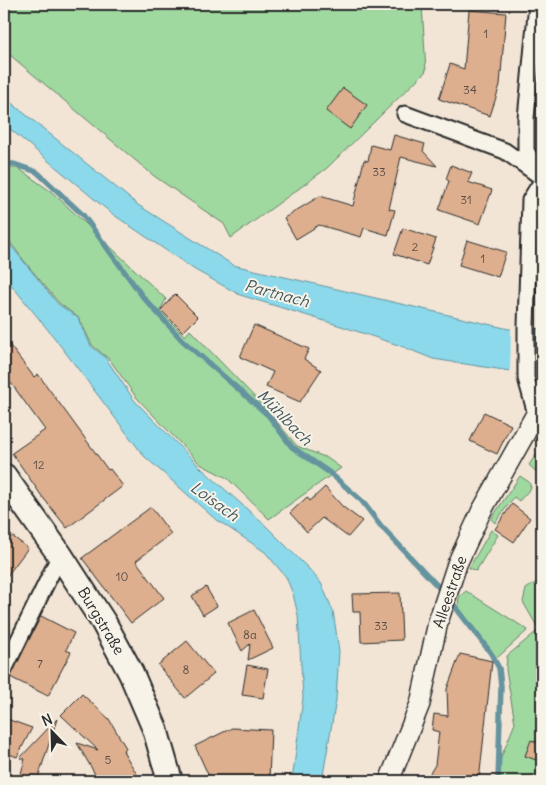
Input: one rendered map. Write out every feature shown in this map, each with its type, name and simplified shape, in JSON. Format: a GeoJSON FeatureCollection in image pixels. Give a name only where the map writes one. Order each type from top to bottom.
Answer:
{"type":"FeatureCollection","features":[{"type":"Feature","properties":{"kind":"main road","name":"Burgstraße"},"geometry":{"type":"LineString","coordinates":[[4,476],[60,554],[99,614],[131,673],[155,729],[170,781]]}},
{"type":"Feature","properties":{"kind":"street"},"geometry":{"type":"LineString","coordinates":[[542,5],[537,4],[526,118],[526,151],[542,179]]}},
{"type":"Feature","properties":{"kind":"street"},"geometry":{"type":"LineString","coordinates":[[405,114],[505,150],[542,179]]}},
{"type":"Feature","properties":{"kind":"street"},"geometry":{"type":"LineString","coordinates":[[539,412],[526,378],[526,326],[530,200],[542,179]]}},
{"type":"Feature","properties":{"kind":"street","name":"Alleestraße"},"geometry":{"type":"LineString","coordinates":[[389,781],[420,704],[438,622],[457,564],[481,512],[539,412]]}},
{"type":"Feature","properties":{"kind":"street"},"geometry":{"type":"LineString","coordinates":[[4,670],[60,554]]}},
{"type":"Feature","properties":{"kind":"green space"},"geometry":{"type":"Polygon","coordinates":[[[4,4],[422,4],[426,71],[327,168],[231,238],[224,224],[154,176],[4,50],[4,4]]]}},
{"type":"Feature","properties":{"kind":"green space"},"geometry":{"type":"Polygon","coordinates":[[[4,168],[18,168],[53,193],[166,299],[160,311],[185,336],[190,330],[267,410],[297,446],[327,458],[341,468],[269,519],[227,478],[200,464],[136,397],[110,360],[92,345],[79,318],[59,303],[4,234],[4,168]]]}},
{"type":"Feature","properties":{"kind":"green space"},"geometry":{"type":"Polygon","coordinates":[[[542,446],[542,477],[529,465],[542,446]]]}},
{"type":"Feature","properties":{"kind":"green space"},"geometry":{"type":"Polygon","coordinates":[[[520,476],[529,482],[531,488],[519,501],[514,497],[495,523],[491,519],[520,476]]]}},
{"type":"Feature","properties":{"kind":"green space"},"geometry":{"type":"Polygon","coordinates":[[[491,530],[498,535],[476,571],[469,568],[491,530]]]}},
{"type":"Feature","properties":{"kind":"green space"},"geometry":{"type":"Polygon","coordinates":[[[542,582],[542,625],[538,628],[523,602],[526,589],[535,583],[542,582]]]}},
{"type":"Feature","properties":{"kind":"green space"},"geometry":{"type":"Polygon","coordinates":[[[466,591],[528,630],[497,658],[458,606],[459,597],[466,591]]]}},
{"type":"Feature","properties":{"kind":"green space"},"geometry":{"type":"Polygon","coordinates":[[[542,627],[542,781],[498,781],[500,760],[515,723],[506,670],[507,656],[542,627]]]}},
{"type":"Feature","properties":{"kind":"water","name":"Partnach"},"geometry":{"type":"Polygon","coordinates":[[[4,97],[138,205],[233,265],[509,329],[542,328],[542,373],[523,373],[433,359],[341,326],[240,295],[195,270],[111,213],[4,124],[4,97]]]}},
{"type":"Feature","properties":{"kind":"water","name":"Loisach"},"geometry":{"type":"Polygon","coordinates":[[[4,237],[58,304],[78,318],[91,346],[105,357],[134,400],[201,468],[267,527],[321,583],[333,611],[339,651],[336,700],[322,781],[292,781],[303,698],[298,615],[293,594],[286,577],[265,552],[214,518],[144,456],[53,336],[4,276],[4,237]]]}},
{"type":"Feature","properties":{"kind":"pier"},"geometry":{"type":"Polygon","coordinates":[[[511,327],[536,327],[536,373],[510,373],[511,327]]]}},
{"type":"Feature","properties":{"kind":"building"},"geometry":{"type":"Polygon","coordinates":[[[469,10],[506,13],[500,85],[490,116],[439,99],[450,64],[464,69],[469,10]]]}},
{"type":"Feature","properties":{"kind":"building"},"geometry":{"type":"Polygon","coordinates":[[[343,88],[367,105],[350,129],[326,111],[343,88]]]}},
{"type":"Feature","properties":{"kind":"building"},"geometry":{"type":"Polygon","coordinates":[[[394,135],[425,144],[423,151],[437,166],[401,157],[389,209],[395,210],[388,235],[364,228],[361,237],[319,225],[296,239],[284,218],[320,196],[353,206],[364,160],[368,161],[371,145],[390,150],[394,135]]]}},
{"type":"Feature","properties":{"kind":"building"},"geometry":{"type":"Polygon","coordinates":[[[451,165],[472,173],[468,182],[492,190],[480,224],[439,210],[449,181],[446,179],[451,165]]]}},
{"type":"Feature","properties":{"kind":"building"},"geometry":{"type":"Polygon","coordinates":[[[403,228],[436,239],[427,265],[394,254],[403,228]]]}},
{"type":"Feature","properties":{"kind":"building"},"geometry":{"type":"Polygon","coordinates":[[[467,240],[506,252],[498,277],[459,265],[467,240]]]}},
{"type":"Feature","properties":{"kind":"building"},"geometry":{"type":"Polygon","coordinates":[[[175,294],[198,317],[183,332],[161,310],[175,294]]]}},
{"type":"Feature","properties":{"kind":"building"},"geometry":{"type":"Polygon","coordinates":[[[254,325],[309,349],[304,359],[321,370],[300,402],[266,387],[273,372],[240,357],[254,325]]]}},
{"type":"Feature","properties":{"kind":"building"},"geometry":{"type":"Polygon","coordinates":[[[4,338],[34,377],[38,374],[108,470],[110,469],[123,486],[67,528],[12,453],[45,430],[11,383],[4,389],[4,338]]]}},
{"type":"Feature","properties":{"kind":"building"},"geometry":{"type":"Polygon","coordinates":[[[484,412],[511,425],[497,454],[470,441],[484,412]]]}},
{"type":"Feature","properties":{"kind":"building"},"geometry":{"type":"Polygon","coordinates":[[[325,487],[343,507],[362,521],[348,537],[322,518],[307,532],[290,513],[307,497],[310,501],[325,487]]]}},
{"type":"Feature","properties":{"kind":"building"},"geometry":{"type":"Polygon","coordinates":[[[512,504],[530,518],[514,542],[495,529],[512,504]]]}},
{"type":"Feature","properties":{"kind":"building"},"geometry":{"type":"Polygon","coordinates":[[[151,507],[171,534],[136,561],[164,598],[131,623],[82,558],[151,507]]]}},
{"type":"Feature","properties":{"kind":"building"},"geometry":{"type":"Polygon","coordinates":[[[4,530],[28,548],[4,580],[4,530]]]}},
{"type":"Feature","properties":{"kind":"building"},"geometry":{"type":"Polygon","coordinates":[[[206,587],[217,606],[203,615],[192,596],[206,587]]]}},
{"type":"Feature","properties":{"kind":"building"},"geometry":{"type":"Polygon","coordinates":[[[400,593],[402,640],[361,642],[360,612],[353,612],[352,594],[400,593]]]}},
{"type":"Feature","properties":{"kind":"building"},"geometry":{"type":"Polygon","coordinates":[[[254,610],[273,648],[248,660],[250,644],[242,651],[228,623],[254,610]]]}},
{"type":"Feature","properties":{"kind":"building"},"geometry":{"type":"Polygon","coordinates":[[[41,616],[74,633],[66,650],[71,652],[48,696],[10,677],[41,616]]]}},
{"type":"Feature","properties":{"kind":"building"},"geometry":{"type":"Polygon","coordinates":[[[187,641],[214,674],[185,698],[158,665],[187,641]]]}},
{"type":"Feature","properties":{"kind":"building"},"geometry":{"type":"Polygon","coordinates":[[[460,654],[492,661],[479,781],[425,781],[435,765],[439,732],[432,730],[434,714],[448,716],[447,689],[460,654]]]}},
{"type":"Feature","properties":{"kind":"building"},"geometry":{"type":"Polygon","coordinates":[[[247,665],[268,669],[263,698],[242,695],[247,665]]]}},
{"type":"Feature","properties":{"kind":"building"},"geometry":{"type":"Polygon","coordinates":[[[82,694],[109,719],[126,748],[123,751],[141,781],[131,781],[125,775],[114,781],[99,781],[77,743],[98,750],[61,715],[82,694]]]}},
{"type":"Feature","properties":{"kind":"building"},"geometry":{"type":"Polygon","coordinates":[[[4,718],[32,728],[17,757],[4,752],[4,718]]]}},
{"type":"Feature","properties":{"kind":"building"},"geometry":{"type":"Polygon","coordinates":[[[57,719],[37,781],[19,781],[25,759],[20,758],[57,719]]]}},
{"type":"Feature","properties":{"kind":"building"},"geometry":{"type":"Polygon","coordinates":[[[232,728],[271,730],[269,781],[211,781],[195,746],[232,728]]]}},
{"type":"Feature","properties":{"kind":"building"},"geometry":{"type":"Polygon","coordinates":[[[531,740],[542,744],[542,762],[525,756],[531,740]]]}},
{"type":"Feature","properties":{"kind":"waterway","name":"Mühlbach"},"geometry":{"type":"LineString","coordinates":[[4,164],[14,164],[37,172],[83,215],[143,297],[182,340],[269,416],[292,447],[330,473],[362,501],[381,526],[444,593]]}},
{"type":"Feature","properties":{"kind":"waterway","name":"Mühlbach"},"geometry":{"type":"LineString","coordinates":[[450,600],[490,652],[499,668],[501,686],[498,781]]}}]}
